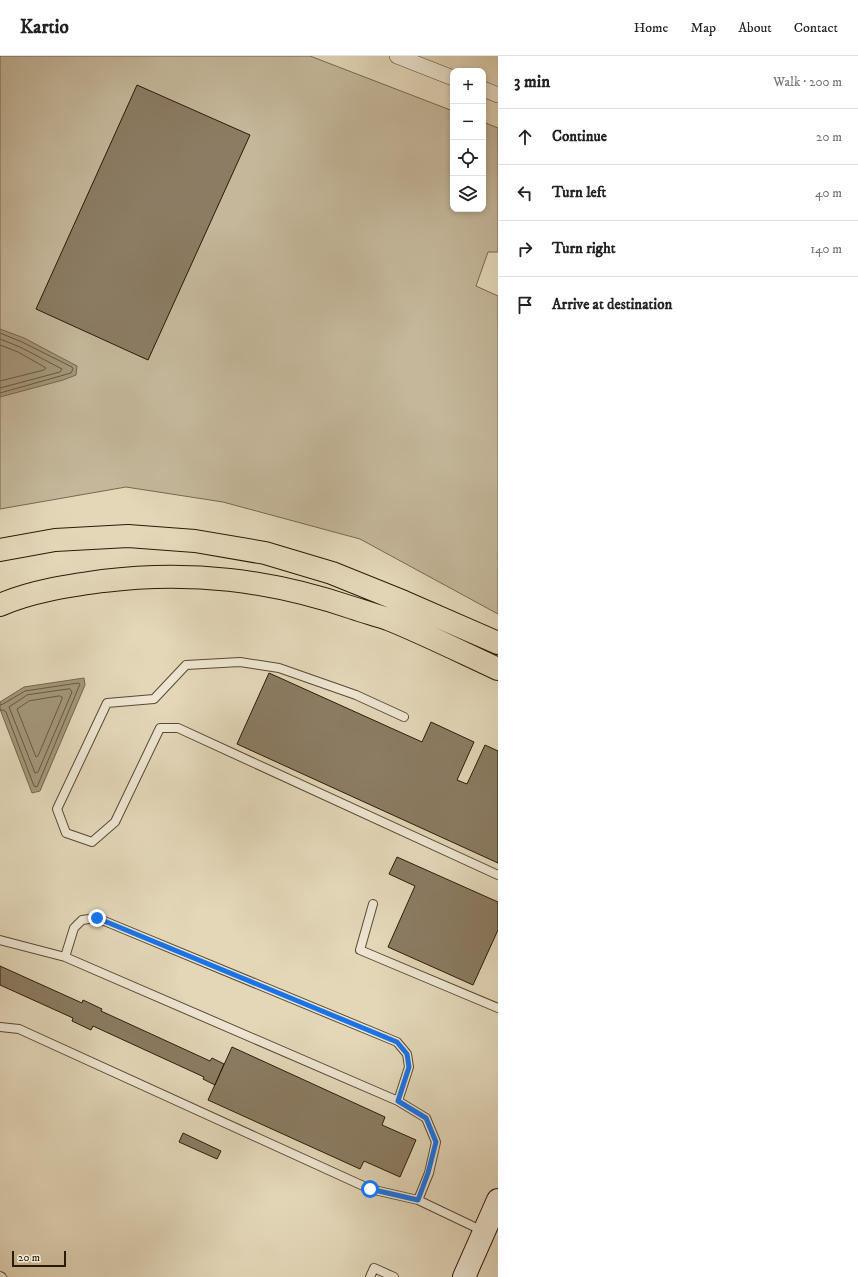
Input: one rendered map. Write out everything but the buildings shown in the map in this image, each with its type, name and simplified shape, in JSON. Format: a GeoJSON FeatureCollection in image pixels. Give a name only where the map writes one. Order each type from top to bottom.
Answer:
{"type":"FeatureCollection","features":[{"type":"Feature","properties":{"kind":"highway"},"geometry":{"type":"LineString","coordinates":[[0,550],[55,540],[128,536],[195,541],[265,553],[332,573],[404,602],[498,643]]}},
{"type":"Feature","properties":{"kind":"highway"},"geometry":{"type":"LineString","coordinates":[[0,605],[65,586],[132,578],[192,576],[261,583],[322,597],[387,619],[498,669]]}},
{"type":"Feature","properties":{"kind":"main road"},"geometry":{"type":"LineString","coordinates":[[464,1277],[498,1200]]}},
{"type":"Feature","properties":{"kind":"street"},"geometry":{"type":"LineString","coordinates":[[397,56],[450,77]]}},
{"type":"Feature","properties":{"kind":"street"},"geometry":{"type":"LineString","coordinates":[[486,90],[498,95]]}},
{"type":"Feature","properties":{"kind":"lane"},"geometry":{"type":"LineString","coordinates":[[404,717],[356,694],[279,668],[240,662],[186,665],[154,699],[107,703],[57,809],[66,833],[92,842],[115,822],[160,728],[178,728],[498,875]]}},
{"type":"Feature","properties":{"kind":"lane"},"geometry":{"type":"LineString","coordinates":[[373,904],[360,950],[498,1008]]}},
{"type":"Feature","properties":{"kind":"lane"},"geometry":{"type":"LineString","coordinates":[[65,957],[74,928],[82,920],[97,918],[397,1042],[407,1054],[409,1067],[398,1101]]}},
{"type":"Feature","properties":{"kind":"lane"},"geometry":{"type":"LineString","coordinates":[[0,940],[65,957],[398,1101],[426,1118],[436,1142],[428,1173],[418,1200]]}},
{"type":"Feature","properties":{"kind":"lane"},"geometry":{"type":"LineString","coordinates":[[0,1027],[18,1029],[370,1189],[418,1200],[484,1231]]}},
{"type":"Feature","properties":{"kind":"lane"},"geometry":{"type":"LineString","coordinates":[[370,1277],[374,1268],[394,1277]]}},
{"type":"Feature","properties":{"kind":"shaded area"},"geometry":{"type":"Polygon","coordinates":[[[0,56],[310,56],[450,110],[450,212],[486,212],[486,123],[498,128],[498,252],[488,252],[476,286],[498,296],[498,614],[360,539],[223,502],[126,487],[0,509],[0,56]]]}},
{"type":"Feature","properties":{"kind":"water"},"geometry":{"type":"Polygon","coordinates":[[[0,329],[24,338],[77,366],[76,375],[0,397],[0,329]]]}},
{"type":"Feature","properties":{"kind":"water"},"geometry":{"type":"Polygon","coordinates":[[[84,678],[85,685],[40,791],[32,793],[0,709],[0,702],[24,687],[84,678]]]}},
{"type":"Feature","properties":{"kind":"route"},"geometry":{"type":"LineString","coordinates":[[97,918],[397,1042],[407,1054],[409,1067],[398,1101],[426,1118],[436,1142],[428,1173],[418,1200],[370,1189]]}}]}
